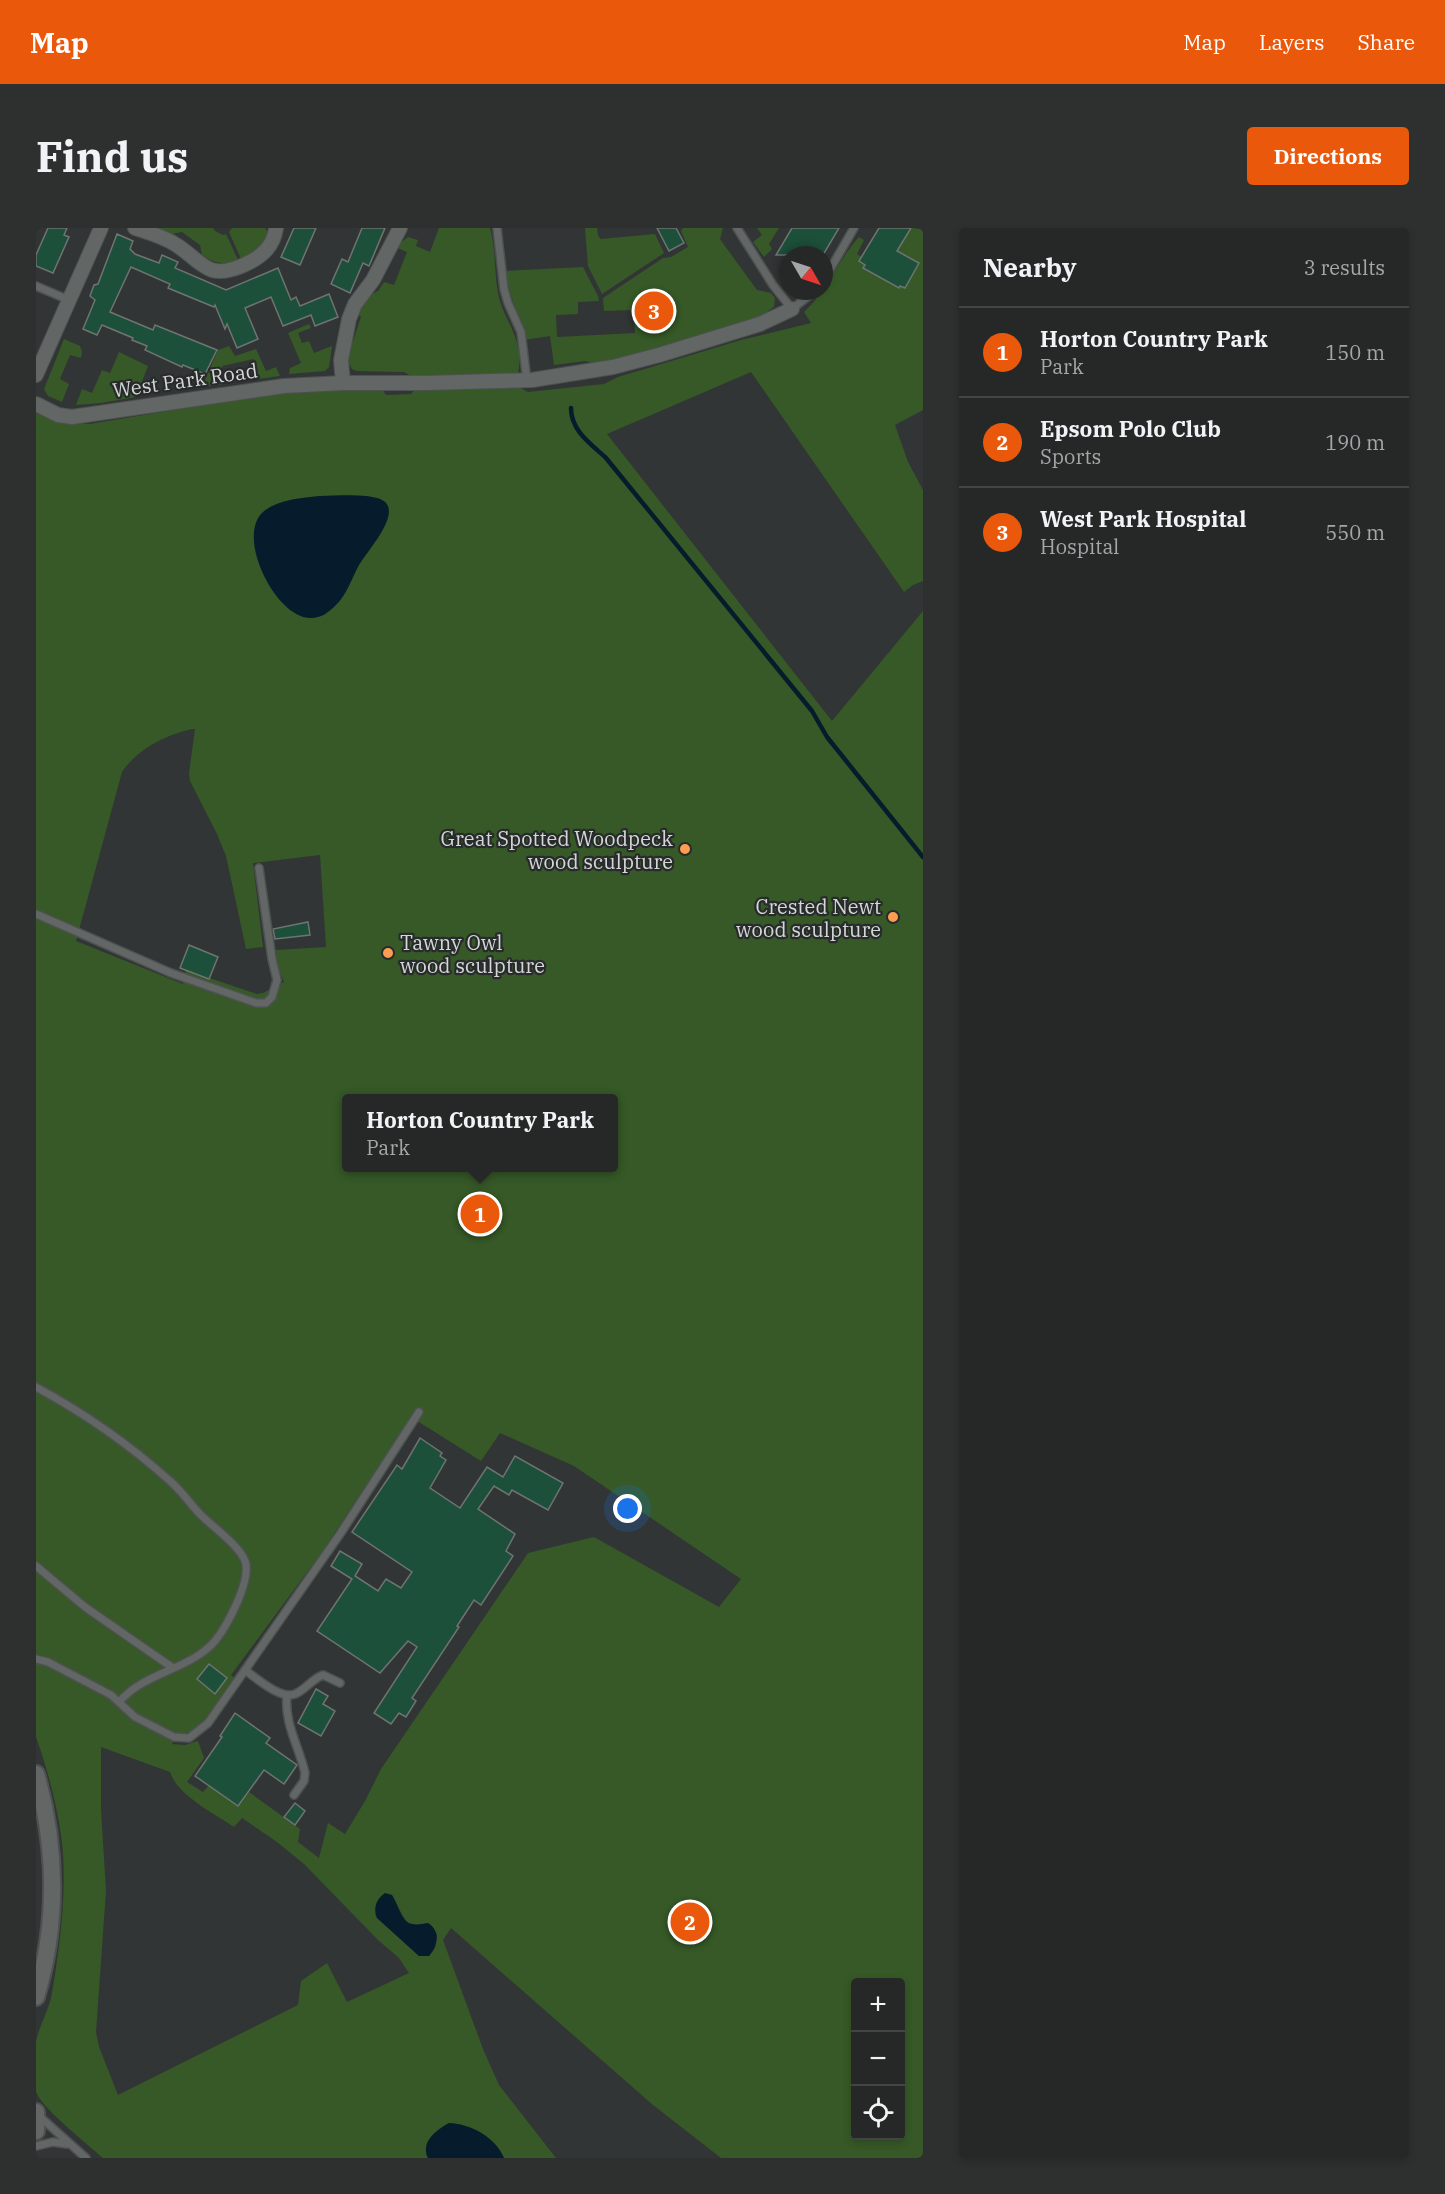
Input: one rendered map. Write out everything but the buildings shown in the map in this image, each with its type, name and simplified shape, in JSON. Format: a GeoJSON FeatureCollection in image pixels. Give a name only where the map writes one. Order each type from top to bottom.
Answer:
{"type":"FeatureCollection","features":[{"type":"Feature","properties":{"kind":"street"},"geometry":{"type":"LineString","coordinates":[[36,375],[101,228]]}},
{"type":"Feature","properties":{"kind":"street"},"geometry":{"type":"LineString","coordinates":[[135,228],[160,236],[207,267],[220,271],[233,268],[259,256],[272,242],[276,228]]}},
{"type":"Feature","properties":{"kind":"street"},"geometry":{"type":"LineString","coordinates":[[343,382],[341,360],[349,319],[355,304],[373,279],[400,228]]}},
{"type":"Feature","properties":{"kind":"street","name":"West Park Road"},"geometry":{"type":"LineString","coordinates":[[36,404],[58,415],[72,417],[284,386],[343,382],[527,381],[613,367],[659,355],[760,324],[792,309]]}},
{"type":"Feature","properties":{"kind":"street"},"geometry":{"type":"LineString","coordinates":[[36,1774],[47,1828],[52,1902],[45,1969],[36,1997]]}},
{"type":"Feature","properties":{"kind":"street"},"geometry":{"type":"LineString","coordinates":[[36,2111],[36,2131]]}},
{"type":"Feature","properties":{"kind":"lane"},"geometry":{"type":"LineString","coordinates":[[497,228],[504,289],[521,332],[527,381]]}},
{"type":"Feature","properties":{"kind":"lane"},"geometry":{"type":"LineString","coordinates":[[737,228],[773,285],[792,309],[804,300]]}},
{"type":"Feature","properties":{"kind":"lane"},"geometry":{"type":"LineString","coordinates":[[833,264],[854,228]]}},
{"type":"Feature","properties":{"kind":"lane"},"geometry":{"type":"LineString","coordinates":[[36,286],[69,300]]}},
{"type":"Feature","properties":{"kind":"lane"},"geometry":{"type":"LineString","coordinates":[[36,914],[171,973],[256,1003],[266,1003],[272,997],[277,980],[259,868]]}},
{"type":"Feature","properties":{"kind":"lane"},"geometry":{"type":"LineString","coordinates":[[36,1387],[64,1402],[109,1432],[172,1482],[197,1511],[233,1545],[245,1562],[242,1590],[221,1632],[204,1651],[137,1685],[120,1701]]}},
{"type":"Feature","properties":{"kind":"lane"},"geometry":{"type":"LineString","coordinates":[[36,1659],[48,1662],[120,1701],[139,1720],[174,1737],[186,1739],[194,1735],[208,1723],[340,1534],[419,1412]]}},
{"type":"Feature","properties":{"kind":"lane"},"geometry":{"type":"LineString","coordinates":[[36,1566],[85,1607],[173,1668]]}},
{"type":"Feature","properties":{"kind":"lane"},"geometry":{"type":"LineString","coordinates":[[245,1670],[268,1686],[287,1695],[295,1694],[323,1675],[340,1683]]}},
{"type":"Feature","properties":{"kind":"lane"},"geometry":{"type":"LineString","coordinates":[[287,1695],[286,1714],[305,1773],[304,1780],[294,1795]]}},
{"type":"Feature","properties":{"kind":"lane"},"geometry":{"type":"LineString","coordinates":[[36,2111],[86,2158]]}},
{"type":"Feature","properties":{"kind":"lane"},"geometry":{"type":"LineString","coordinates":[[36,2146],[61,2142],[79,2152]]}},
{"type":"Feature","properties":{"kind":"green space"},"geometry":{"type":"Polygon","coordinates":[[[159,228],[213,228],[223,235],[226,234],[238,260],[219,263],[211,260],[202,255],[200,245],[182,232],[171,234],[159,228]]]}},
{"type":"Feature","properties":{"kind":"green space"},"geometry":{"type":"Polygon","coordinates":[[[232,228],[265,228],[269,234],[258,250],[241,259],[229,232],[232,228]]]}},
{"type":"Feature","properties":{"kind":"green space"},"geometry":{"type":"Polygon","coordinates":[[[439,228],[490,228],[498,293],[519,350],[518,374],[413,377],[404,372],[357,371],[350,365],[345,365],[348,344],[353,341],[361,317],[357,313],[370,295],[378,291],[384,282],[394,285],[407,252],[395,247],[408,237],[418,240],[416,246],[430,252],[439,228]]]}},
{"type":"Feature","properties":{"kind":"green space"},"geometry":{"type":"Polygon","coordinates":[[[585,228],[597,228],[601,239],[655,234],[664,253],[602,294],[588,266],[585,228]]]}},
{"type":"Feature","properties":{"kind":"green space"},"geometry":{"type":"Polygon","coordinates":[[[683,228],[723,228],[720,239],[757,290],[771,293],[775,298],[774,307],[758,317],[715,335],[600,364],[585,361],[554,365],[550,336],[524,340],[505,271],[583,267],[599,301],[578,302],[578,314],[556,315],[557,337],[635,333],[634,310],[604,311],[603,298],[663,258],[671,257],[688,247],[681,231],[683,228]]]}},
{"type":"Feature","properties":{"kind":"green space"},"geometry":{"type":"Polygon","coordinates":[[[757,228],[779,228],[769,244],[772,249],[764,257],[753,242],[762,235],[757,228]]]}},
{"type":"Feature","properties":{"kind":"green space"},"geometry":{"type":"Polygon","coordinates":[[[911,228],[923,229],[923,410],[895,425],[908,462],[923,490],[923,581],[904,592],[751,372],[607,434],[832,721],[923,611],[923,2158],[721,2158],[653,2105],[451,1928],[443,1940],[483,2049],[499,2085],[556,2158],[504,2158],[501,2151],[491,2141],[459,2124],[426,2154],[428,2158],[103,2158],[55,2116],[39,2098],[36,2091],[36,2041],[52,1993],[60,1937],[64,1880],[58,1816],[36,1737],[36,413],[63,422],[90,424],[294,390],[382,389],[386,395],[411,394],[416,388],[517,386],[528,392],[604,384],[618,377],[741,340],[811,323],[804,312],[815,300],[833,300],[833,274],[859,237],[864,240],[857,254],[869,268],[898,288],[900,286],[905,288],[919,263],[897,251],[911,228]],[[195,729],[153,744],[136,756],[122,772],[76,941],[183,984],[186,970],[257,994],[263,993],[284,982],[277,965],[276,950],[326,947],[320,855],[253,863],[263,947],[246,949],[226,856],[190,781],[195,729]],[[411,1417],[322,1552],[231,1675],[236,1679],[219,1706],[196,1729],[186,1733],[176,1733],[172,1744],[185,1745],[198,1741],[204,1758],[187,1782],[203,1792],[209,1785],[238,1806],[249,1792],[300,1829],[298,1842],[319,1858],[328,1823],[345,1834],[381,1769],[528,1553],[594,1537],[719,1607],[741,1579],[574,1466],[500,1433],[481,1461],[411,1417]],[[101,1747],[101,1809],[106,1891],[96,2032],[99,2047],[118,2095],[298,2005],[301,1981],[327,1963],[347,2002],[409,1973],[399,1958],[378,1940],[304,1864],[242,1818],[234,1827],[207,1810],[180,1788],[170,1772],[101,1747]],[[390,1894],[375,1914],[377,1918],[419,1956],[429,1956],[435,1948],[437,1934],[408,1924],[390,1894]]]}},
{"type":"Feature","properties":{"kind":"green space"},"geometry":{"type":"Polygon","coordinates":[[[309,324],[311,328],[298,333],[302,343],[309,341],[314,353],[332,346],[329,367],[325,371],[289,374],[290,368],[301,363],[288,333],[309,324]]]}},
{"type":"Feature","properties":{"kind":"green space"},"geometry":{"type":"Polygon","coordinates":[[[64,339],[80,346],[82,352],[81,358],[70,355],[60,379],[69,384],[62,402],[48,396],[44,389],[64,339]]]}},
{"type":"Feature","properties":{"kind":"green space"},"geometry":{"type":"Polygon","coordinates":[[[229,346],[235,356],[256,349],[266,371],[276,367],[280,376],[258,379],[254,359],[222,366],[224,384],[202,387],[218,350],[229,346]]]}},
{"type":"Feature","properties":{"kind":"green space"},"geometry":{"type":"Polygon","coordinates":[[[119,352],[148,366],[136,397],[76,405],[82,389],[92,393],[102,370],[110,373],[119,352]]]}},
{"type":"Feature","properties":{"kind":"water"},"geometry":{"type":"Polygon","coordinates":[[[319,496],[374,497],[386,503],[389,509],[385,526],[358,567],[342,598],[327,613],[311,618],[298,615],[285,606],[264,576],[254,541],[255,525],[262,513],[274,505],[289,500],[319,496]]]}},
{"type":"Feature","properties":{"kind":"water"},"geometry":{"type":"Polygon","coordinates":[[[385,1893],[392,1895],[407,1922],[428,1923],[435,1930],[437,1939],[429,1956],[419,1956],[377,1918],[376,1904],[385,1893]]]}},
{"type":"Feature","properties":{"kind":"water"},"geometry":{"type":"Polygon","coordinates":[[[449,2123],[466,2126],[481,2133],[495,2144],[504,2158],[428,2158],[426,2147],[431,2137],[449,2123]]]}},
{"type":"Feature","properties":{"kind":"waterway"},"geometry":{"type":"LineString","coordinates":[[571,408],[574,424],[578,430],[606,458],[812,711],[827,737],[923,857]]}},
{"type":"Feature","properties":{"kind":"place","name":"West Park Hospital"},"geometry":{"type":"Point","coordinates":[654,311]}},
{"type":"Feature","properties":{"kind":"place","name":"Great Spotted Woodpeck wood sculpture"},"geometry":{"type":"Point","coordinates":[685,849]}},
{"type":"Feature","properties":{"kind":"place","name":"Crested Newt wood sculpture"},"geometry":{"type":"Point","coordinates":[893,917]}},
{"type":"Feature","properties":{"kind":"place","name":"Tawny Owl wood sculpture"},"geometry":{"type":"Point","coordinates":[388,953]}},
{"type":"Feature","properties":{"kind":"place","name":"Horton Country Park"},"geometry":{"type":"Point","coordinates":[480,1214]}},
{"type":"Feature","properties":{"kind":"place","name":"Epsom Polo Club"},"geometry":{"type":"Point","coordinates":[690,1922]}}]}
